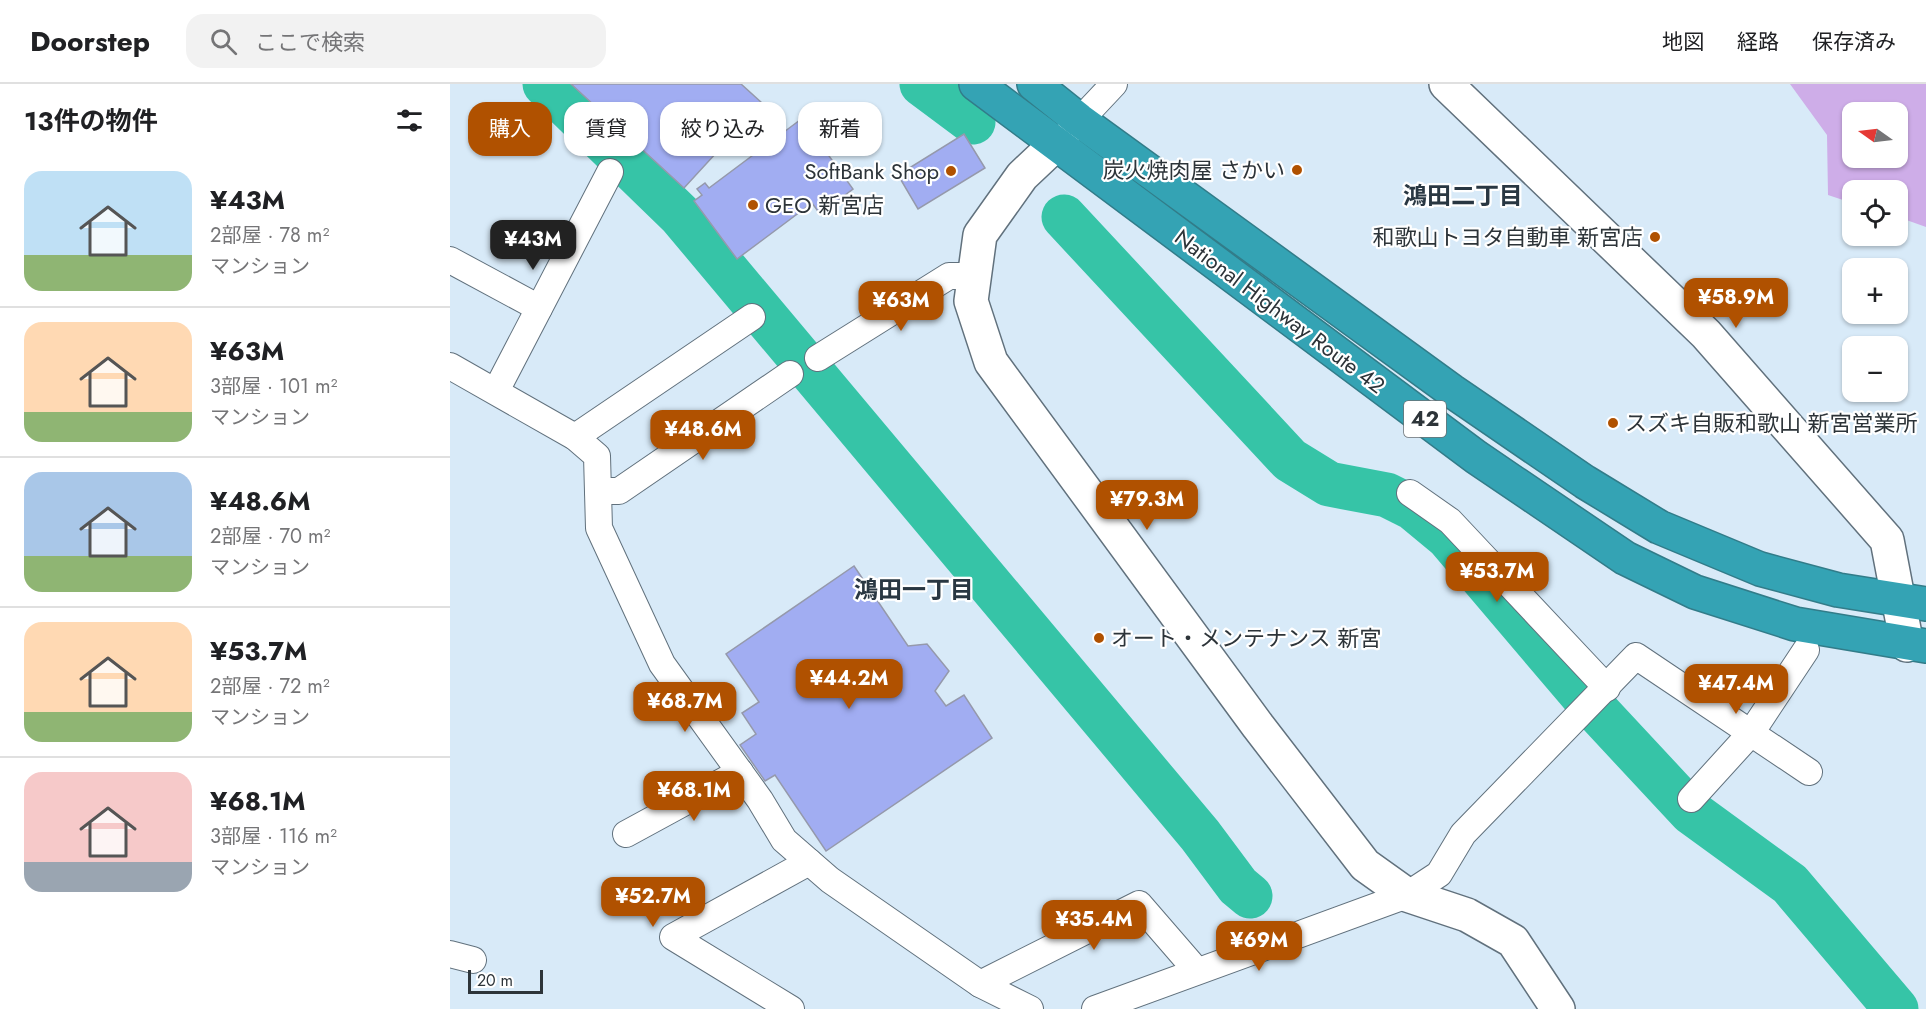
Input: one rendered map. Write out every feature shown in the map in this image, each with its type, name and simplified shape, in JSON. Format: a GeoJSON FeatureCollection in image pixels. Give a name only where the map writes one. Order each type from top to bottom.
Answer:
{"type":"FeatureCollection","features":[{"type":"Feature","properties":{"kind":"highway","name":"National Highway Route 42"},"geometry":{"type":"LineString","coordinates":[[976,84],[1476,457],[1624,558],[1695,592],[1795,624],[1916,645]]}},
{"type":"Feature","properties":{"kind":"highway","name":"National Highway Route 42"},"geometry":{"type":"LineString","coordinates":[[1034,84],[1079,120],[1452,391],[1585,482],[1659,528],[1760,569],[1838,590],[1913,603]]}},
{"type":"Feature","properties":{"kind":"street"},"geometry":{"type":"LineString","coordinates":[[1114,84],[1057,144],[1022,176],[980,235],[971,301],[991,362],[1258,726],[1365,865],[1407,895],[1467,915],[1513,941],[1558,1009]]}},
{"type":"Feature","properties":{"kind":"street"},"geometry":{"type":"LineString","coordinates":[[1446,84],[1706,334],[1887,540],[1913,603],[1916,645]]}},
{"type":"Feature","properties":{"kind":"street"},"geometry":{"type":"LineString","coordinates":[[496,391],[610,172]]}},
{"type":"Feature","properties":{"kind":"street"},"geometry":{"type":"LineString","coordinates":[[450,260],[539,308]]}},
{"type":"Feature","properties":{"kind":"street"},"geometry":{"type":"LineString","coordinates":[[818,358],[949,276],[974,276]]}},
{"type":"Feature","properties":{"kind":"street"},"geometry":{"type":"LineString","coordinates":[[575,437],[752,317]]}},
{"type":"Feature","properties":{"kind":"street"},"geometry":{"type":"LineString","coordinates":[[450,366],[575,437],[597,456],[599,528],[662,664],[740,772],[784,840],[830,880],[980,984],[1030,1009]]}},
{"type":"Feature","properties":{"kind":"street"},"geometry":{"type":"LineString","coordinates":[[598,491],[619,492],[790,374]]}},
{"type":"Feature","properties":{"kind":"street"},"geometry":{"type":"LineString","coordinates":[[1410,493],[1450,521],[1606,689]]}},
{"type":"Feature","properties":{"kind":"street"},"geometry":{"type":"LineString","coordinates":[[1691,799],[1750,733],[1806,650]]}},
{"type":"Feature","properties":{"kind":"street"},"geometry":{"type":"LineString","coordinates":[[1095,1009],[1140,1001],[1197,971],[1407,895],[1439,874],[1463,834],[1636,656],[1809,772]]}},
{"type":"Feature","properties":{"kind":"street"},"geometry":{"type":"LineString","coordinates":[[626,834],[740,772]]}},
{"type":"Feature","properties":{"kind":"street"},"geometry":{"type":"LineString","coordinates":[[791,1009],[673,937],[809,862]]}},
{"type":"Feature","properties":{"kind":"street"},"geometry":{"type":"LineString","coordinates":[[980,984],[1139,904],[1197,971]]}},
{"type":"Feature","properties":{"kind":"shaded area"},"geometry":{"type":"Polygon","coordinates":[[[1790,84],[1926,84],[1926,227],[1908,221],[1908,180],[1842,180],[1842,200],[1828,195],[1827,135],[1790,84]]]}},
{"type":"Feature","properties":{"kind":"building"},"geometry":{"type":"Polygon","coordinates":[[[571,84],[741,84],[761,102],[660,102],[660,156],[713,156],[684,188],[648,155],[648,102],[591,102],[571,84]]]}},
{"type":"Feature","properties":{"kind":"building"},"geometry":{"type":"Polygon","coordinates":[[[798,121],[798,156],[829,156],[853,189],[820,214],[812,203],[737,259],[694,201],[702,195],[697,189],[705,183],[709,188],[752,156],[786,156],[786,130],[798,121]]]}},
{"type":"Feature","properties":{"kind":"building"},"geometry":{"type":"Polygon","coordinates":[[[964,134],[985,168],[918,209],[898,175],[964,134]]]}},
{"type":"Feature","properties":{"kind":"building"},"geometry":{"type":"Polygon","coordinates":[[[854,566],[908,646],[927,644],[949,671],[935,691],[946,706],[964,695],[992,738],[826,851],[775,775],[765,781],[740,745],[756,734],[742,713],[759,702],[726,654],[854,566]]]}},
{"type":"Feature","properties":{"kind":"waterway"},"geometry":{"type":"LineString","coordinates":[[545,84],[680,215],[1200,835],[1238,886],[1250,896]]}},
{"type":"Feature","properties":{"kind":"waterway"},"geometry":{"type":"LineString","coordinates":[[922,84],[973,122]]}},
{"type":"Feature","properties":{"kind":"waterway"},"geometry":{"type":"LineString","coordinates":[[1064,217],[1290,460],[1329,484],[1387,495],[1413,508],[1448,537],[1584,697],[1691,812],[1790,884],[1896,1009]]}},
{"type":"Feature","properties":{"kind":"place","name":"炭火焼肉屋 さかい"},"geometry":{"type":"Point","coordinates":[1297,170]}},
{"type":"Feature","properties":{"kind":"place","name":"SoftBank Shop"},"geometry":{"type":"Point","coordinates":[951,171]}},
{"type":"Feature","properties":{"kind":"place","name":"GEO 新宮店"},"geometry":{"type":"Point","coordinates":[753,205]}},
{"type":"Feature","properties":{"kind":"place","name":"和歌山トヨタ自動車 新宮店"},"geometry":{"type":"Point","coordinates":[1655,237]}},
{"type":"Feature","properties":{"kind":"place","name":"スズキ自販和歌山 新宮営業所"},"geometry":{"type":"Point","coordinates":[1613,423]}},
{"type":"Feature","properties":{"kind":"place","name":"オート・メンテナンス 新宮"},"geometry":{"type":"Point","coordinates":[1099,638]}},
{"type":"Feature","properties":{"kind":"district","name":"鴻田二丁目"},"geometry":{"type":"Point","coordinates":[1463,195]}},
{"type":"Feature","properties":{"kind":"district","name":"鴻田一丁目"},"geometry":{"type":"Point","coordinates":[914,589]}}]}
